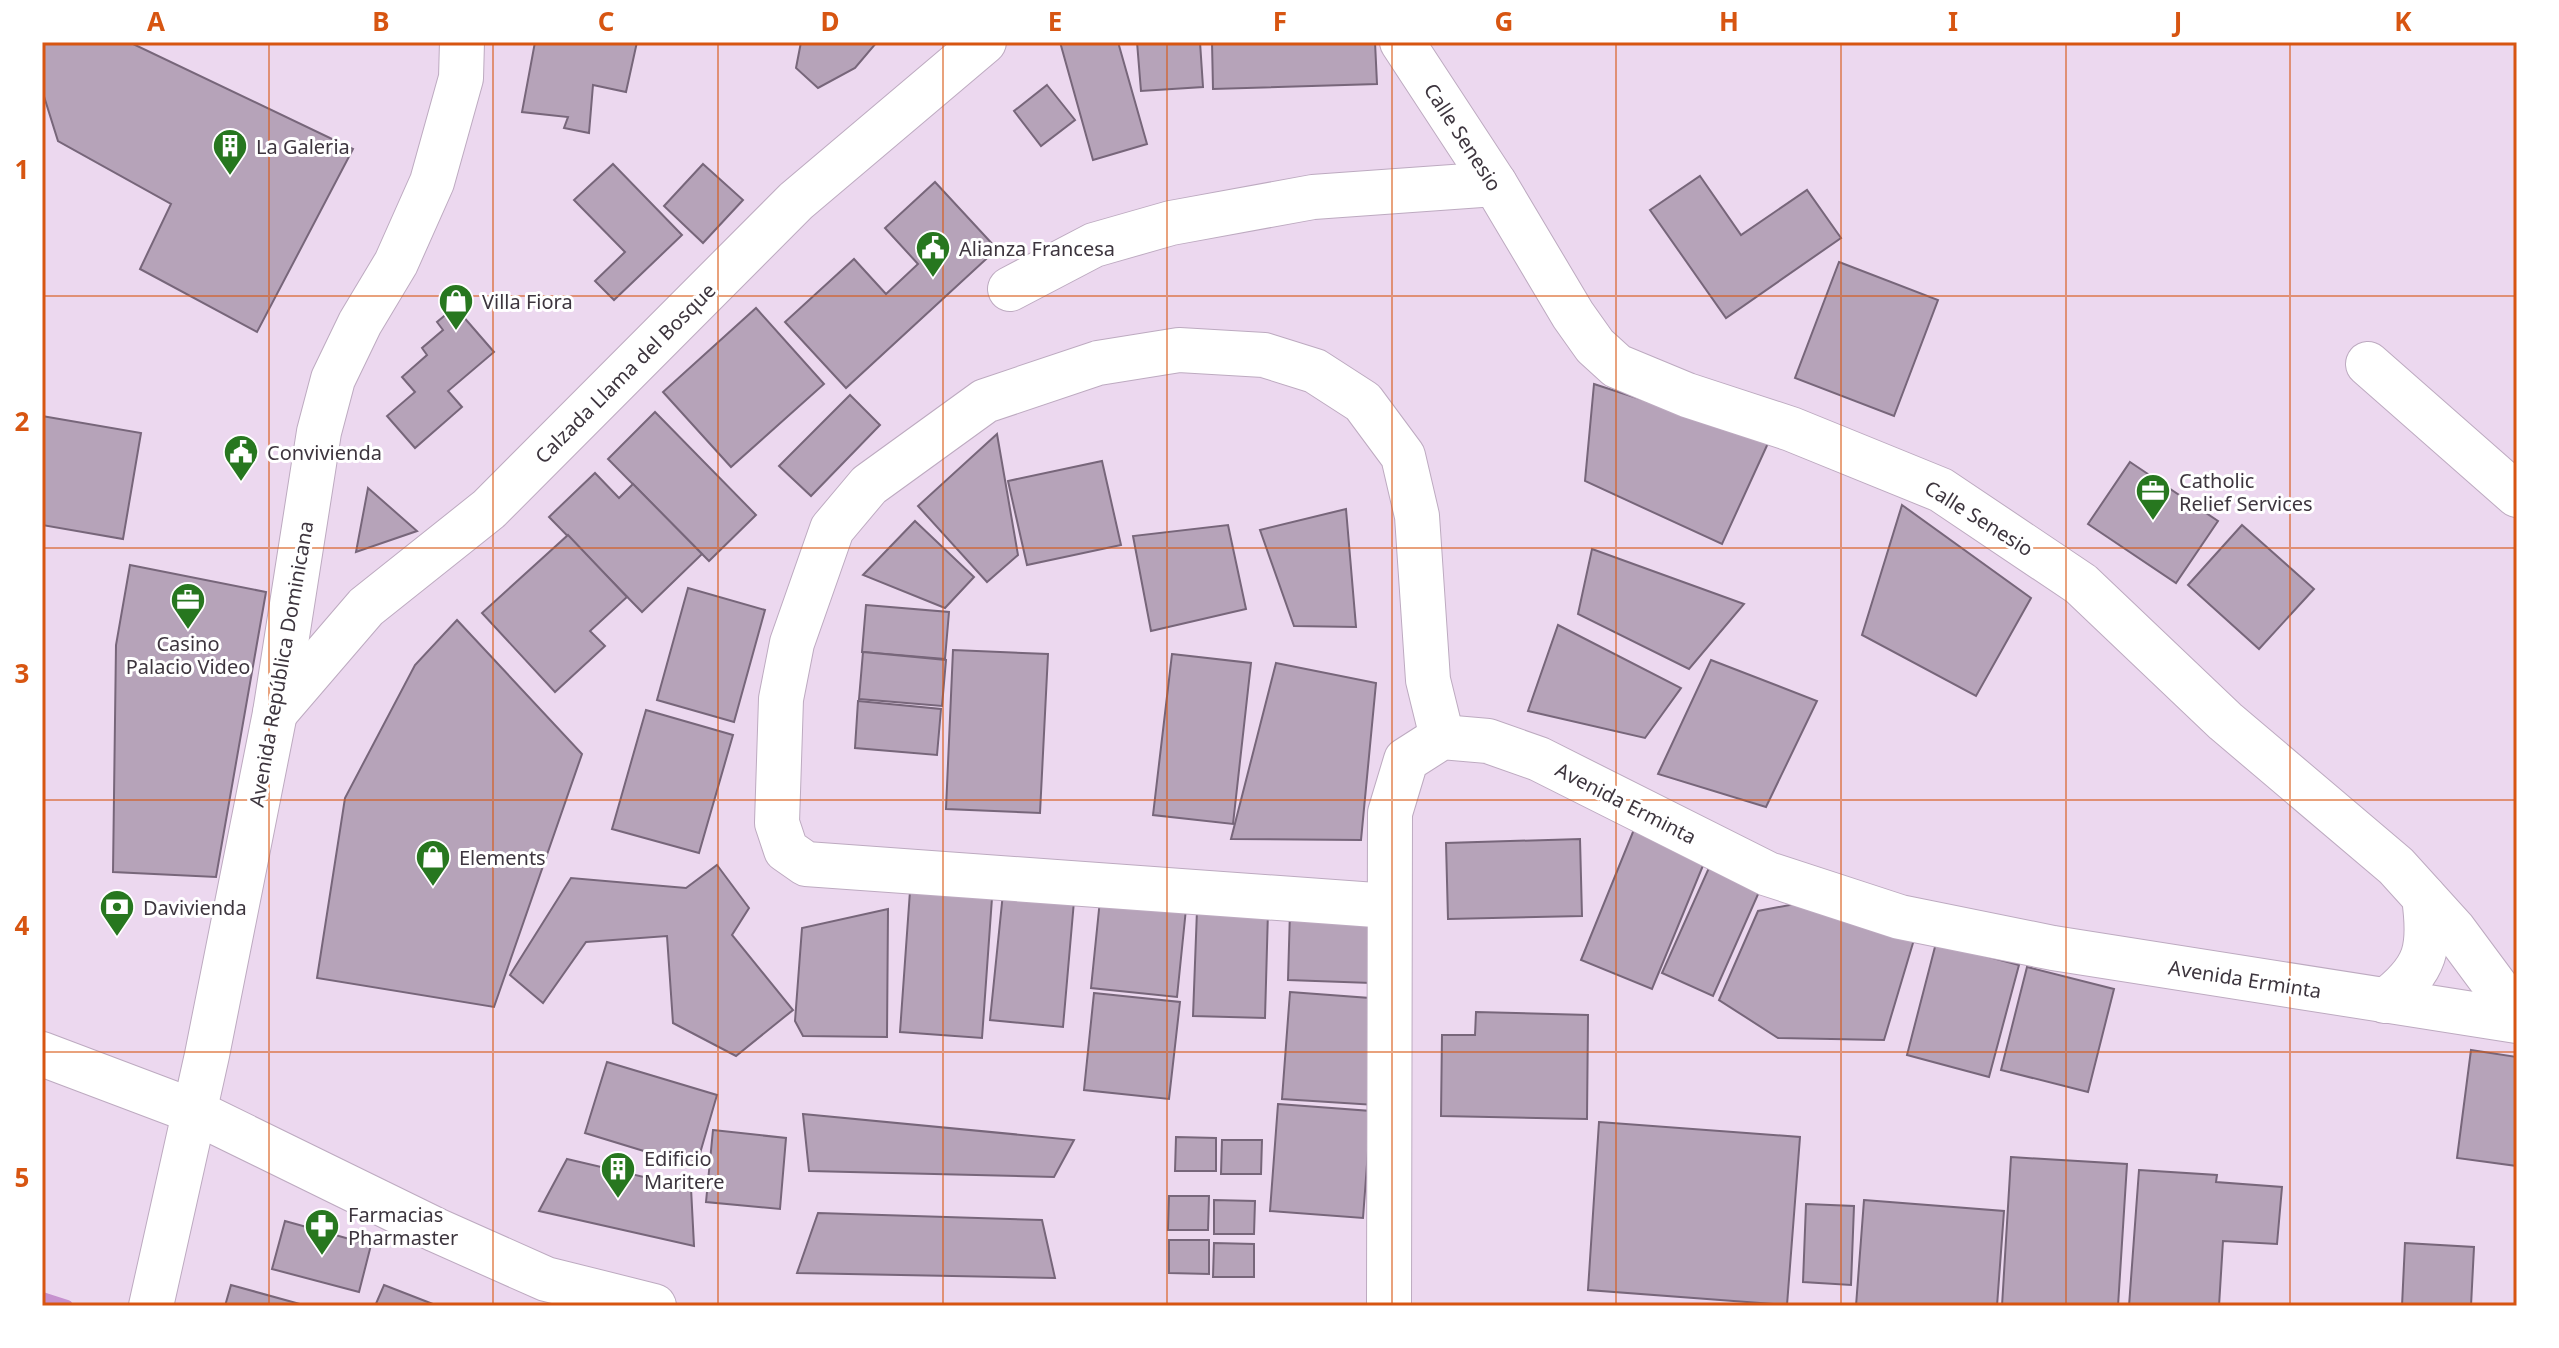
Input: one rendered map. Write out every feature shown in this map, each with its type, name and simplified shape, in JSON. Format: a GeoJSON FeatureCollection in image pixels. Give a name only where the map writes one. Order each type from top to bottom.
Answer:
{"type":"FeatureCollection","features":[{"type":"Feature","properties":{"kind":"street","name":"Avenida República Dominicana"},"geometry":{"type":"LineString","coordinates":[[151,1306],[211,1040],[275,713],[319,432],[333,379],[360,323],[396,263],[432,182],[461,78],[462,42]]}},
{"type":"Feature","properties":{"kind":"street","name":"Calzada Llama del Bosque"},"geometry":{"type":"LineString","coordinates":[[275,713],[366,607],[489,509],[796,201],[984,42]]}},
{"type":"Feature","properties":{"kind":"street","name":"Calle Senesio"},"geometry":{"type":"LineString","coordinates":[[1402,42],[1495,184],[1573,315],[1595,346],[1617,366],[1687,395],[1791,429],[1954,498],[2081,584],[2225,721],[2396,866],[2454,930],[2517,1018]]}},
{"type":"Feature","properties":{"kind":"street"},"geometry":{"type":"LineString","coordinates":[[1010,289],[1094,245],[1171,223],[1313,197],[1495,184]]}},
{"type":"Feature","properties":{"kind":"street"},"geometry":{"type":"LineString","coordinates":[[1389,906],[806,864],[786,850],[777,823],[781,699],[792,643],[832,529],[869,485],[985,401],[1098,363],[1179,350],[1264,355],[1315,371],[1363,402],[1403,456],[1417,516],[1428,680],[1442,737],[1406,760],[1390,813],[1389,1306]]}},
{"type":"Feature","properties":{"kind":"street"},"geometry":{"type":"LineString","coordinates":[[2368,364],[2517,495]]}},
{"type":"Feature","properties":{"kind":"street","name":"Avenida Erminta"},"geometry":{"type":"LineString","coordinates":[[1442,737],[1488,741],[1539,759],[1768,874],[1900,917],[2053,948],[2385,1001],[2517,1018]]}},
{"type":"Feature","properties":{"kind":"street"},"geometry":{"type":"LineString","coordinates":[[2385,1001],[2404,986],[2424,959],[2428,921],[2424,897]]}},
{"type":"Feature","properties":{"kind":"street"},"geometry":{"type":"LineString","coordinates":[[42,1054],[193,1111],[436,1230],[546,1279],[654,1306]]}},
{"type":"Feature","properties":{"kind":"street"},"geometry":{"type":"LineString","coordinates":[[546,1279],[580,1306]]}},
{"type":"Feature","properties":{"kind":"building","name":"La Galeria"},"geometry":{"type":"Polygon","coordinates":[[[42,42],[129,42],[353,149],[257,332],[140,269],[171,204],[58,141],[42,90],[42,42]]]}},
{"type":"Feature","properties":{"kind":"building"},"geometry":{"type":"Polygon","coordinates":[[[535,42],[637,42],[626,92],[593,85],[589,133],[564,128],[568,117],[522,112],[535,42]]]}},
{"type":"Feature","properties":{"kind":"building"},"geometry":{"type":"Polygon","coordinates":[[[801,42],[877,42],[855,68],[818,88],[796,68],[801,42]]]}},
{"type":"Feature","properties":{"kind":"building"},"geometry":{"type":"Polygon","coordinates":[[[1060,42],[1118,42],[1147,144],[1093,160],[1060,42]]]}},
{"type":"Feature","properties":{"kind":"building"},"geometry":{"type":"Polygon","coordinates":[[[1137,42],[1200,42],[1203,87],[1141,91],[1137,42]]]}},
{"type":"Feature","properties":{"kind":"building"},"geometry":{"type":"Polygon","coordinates":[[[1212,42],[1375,42],[1377,84],[1213,89],[1212,42]]]}},
{"type":"Feature","properties":{"kind":"building"},"geometry":{"type":"Polygon","coordinates":[[[1047,85],[1075,120],[1041,146],[1014,111],[1047,85]]]}},
{"type":"Feature","properties":{"kind":"building"},"geometry":{"type":"Polygon","coordinates":[[[613,164],[682,235],[614,300],[595,281],[625,252],[574,200],[613,164]]]}},
{"type":"Feature","properties":{"kind":"building"},"geometry":{"type":"Polygon","coordinates":[[[703,164],[743,200],[703,243],[664,206],[703,164]]]}},
{"type":"Feature","properties":{"kind":"building"},"geometry":{"type":"Polygon","coordinates":[[[1700,176],[1741,235],[1807,190],[1841,238],[1726,318],[1650,210],[1700,176]]]}},
{"type":"Feature","properties":{"kind":"building","name":"Alianza Francesa"},"geometry":{"type":"Polygon","coordinates":[[[935,182],[997,249],[846,388],[785,322],[854,259],[886,294],[918,264],[885,228],[935,182]]]}},
{"type":"Feature","properties":{"kind":"building"},"geometry":{"type":"Polygon","coordinates":[[[1839,262],[1938,300],[1894,416],[1795,378],[1839,262]]]}},
{"type":"Feature","properties":{"kind":"building"},"geometry":{"type":"Polygon","coordinates":[[[455,307],[494,352],[448,391],[462,407],[415,448],[387,416],[415,392],[402,377],[427,355],[422,348],[443,330],[437,322],[455,307]]]}},
{"type":"Feature","properties":{"kind":"building"},"geometry":{"type":"Polygon","coordinates":[[[756,308],[824,384],[731,467],[663,392],[756,308]]]}},
{"type":"Feature","properties":{"kind":"building"},"geometry":{"type":"Polygon","coordinates":[[[1594,384],[1769,441],[1722,544],[1585,481],[1594,384]]]}},
{"type":"Feature","properties":{"kind":"building"},"geometry":{"type":"Polygon","coordinates":[[[850,395],[880,425],[811,496],[779,466],[850,395]]]}},
{"type":"Feature","properties":{"kind":"building"},"geometry":{"type":"Polygon","coordinates":[[[655,412],[756,515],[709,561],[608,459],[655,412]]]}},
{"type":"Feature","properties":{"kind":"building"},"geometry":{"type":"Polygon","coordinates":[[[42,416],[141,433],[123,539],[42,525],[42,416]]]}},
{"type":"Feature","properties":{"kind":"building"},"geometry":{"type":"Polygon","coordinates":[[[997,434],[1018,555],[987,582],[918,506],[997,434]]]}},
{"type":"Feature","properties":{"kind":"building"},"geometry":{"type":"Polygon","coordinates":[[[1102,461],[1121,545],[1027,565],[1008,481],[1102,461]]]}},
{"type":"Feature","properties":{"kind":"building","name":"Catholic Relief Services"},"geometry":{"type":"Polygon","coordinates":[[[2130,462],[2218,521],[2176,583],[2088,524],[2130,462]]]}},
{"type":"Feature","properties":{"kind":"building"},"geometry":{"type":"Polygon","coordinates":[[[595,473],[619,498],[633,484],[702,554],[642,612],[549,517],[595,473]]]}},
{"type":"Feature","properties":{"kind":"building"},"geometry":{"type":"Polygon","coordinates":[[[368,488],[417,531],[356,552],[368,488]]]}},
{"type":"Feature","properties":{"kind":"building"},"geometry":{"type":"Polygon","coordinates":[[[1902,505],[2031,598],[1976,696],[1862,635],[1902,505]]]}},
{"type":"Feature","properties":{"kind":"building"},"geometry":{"type":"Polygon","coordinates":[[[1346,509],[1356,627],[1294,626],[1260,530],[1346,509]]]}},
{"type":"Feature","properties":{"kind":"building"},"geometry":{"type":"Polygon","coordinates":[[[915,521],[974,577],[945,608],[863,575],[915,521]]]}},
{"type":"Feature","properties":{"kind":"building"},"geometry":{"type":"Polygon","coordinates":[[[1228,525],[1246,609],[1151,631],[1133,536],[1228,525]]]}},
{"type":"Feature","properties":{"kind":"building"},"geometry":{"type":"Polygon","coordinates":[[[2242,525],[2314,589],[2259,649],[2188,585],[2242,525]]]}},
{"type":"Feature","properties":{"kind":"building"},"geometry":{"type":"Polygon","coordinates":[[[568,535],[627,597],[590,631],[605,646],[555,692],[482,613],[568,535]]]}},
{"type":"Feature","properties":{"kind":"building"},"geometry":{"type":"Polygon","coordinates":[[[1592,549],[1744,604],[1689,669],[1578,614],[1592,549]]]}},
{"type":"Feature","properties":{"kind":"building"},"geometry":{"type":"Polygon","coordinates":[[[130,565],[266,592],[216,877],[113,872],[116,645],[130,565]]]}},
{"type":"Feature","properties":{"kind":"building"},"geometry":{"type":"Polygon","coordinates":[[[688,588],[765,610],[734,722],[657,700],[688,588]]]}},
{"type":"Feature","properties":{"kind":"building"},"geometry":{"type":"Polygon","coordinates":[[[866,605],[949,612],[945,659],[862,652],[866,605]]]}},
{"type":"Feature","properties":{"kind":"building","name":"Elements"},"geometry":{"type":"Polygon","coordinates":[[[457,620],[582,754],[494,1007],[317,978],[345,798],[415,665],[457,620]]]}},
{"type":"Feature","properties":{"kind":"building"},"geometry":{"type":"Polygon","coordinates":[[[1558,625],[1681,688],[1645,738],[1528,711],[1558,625]]]}},
{"type":"Feature","properties":{"kind":"building"},"geometry":{"type":"Polygon","coordinates":[[[953,650],[1048,654],[1040,813],[946,809],[953,650]]]}},
{"type":"Feature","properties":{"kind":"building"},"geometry":{"type":"Polygon","coordinates":[[[863,652],[946,660],[942,706],[859,699],[863,652]]]}},
{"type":"Feature","properties":{"kind":"building"},"geometry":{"type":"Polygon","coordinates":[[[1172,654],[1251,663],[1233,824],[1153,815],[1172,654]]]}},
{"type":"Feature","properties":{"kind":"building"},"geometry":{"type":"Polygon","coordinates":[[[1711,660],[1817,701],[1766,807],[1658,774],[1711,660]]]}},
{"type":"Feature","properties":{"kind":"building"},"geometry":{"type":"Polygon","coordinates":[[[1276,663],[1376,683],[1361,840],[1231,839],[1276,663]]]}},
{"type":"Feature","properties":{"kind":"building"},"geometry":{"type":"Polygon","coordinates":[[[858,701],[941,709],[937,755],[855,748],[858,701]]]}},
{"type":"Feature","properties":{"kind":"building"},"geometry":{"type":"Polygon","coordinates":[[[646,710],[733,735],[699,853],[612,829],[646,710]]]}},
{"type":"Feature","properties":{"kind":"building"},"geometry":{"type":"Polygon","coordinates":[[[1637,822],[1709,851],[1652,989],[1581,960],[1637,822]]]}},
{"type":"Feature","properties":{"kind":"building"},"geometry":{"type":"Polygon","coordinates":[[[1580,839],[1582,916],[1448,919],[1446,843],[1580,839]]]}},
{"type":"Feature","properties":{"kind":"building"},"geometry":{"type":"Polygon","coordinates":[[[1712,861],[1763,883],[1713,996],[1662,973],[1712,861]]]}},
{"type":"Feature","properties":{"kind":"building"},"geometry":{"type":"Polygon","coordinates":[[[717,865],[749,908],[732,935],[793,1010],[736,1056],[673,1023],[667,936],[586,942],[543,1003],[510,975],[571,878],[686,888],[717,865]]]}},
{"type":"Feature","properties":{"kind":"building"},"geometry":{"type":"Polygon","coordinates":[[[1101,890],[1187,899],[1177,997],[1091,988],[1101,890]]]}},
{"type":"Feature","properties":{"kind":"building"},"geometry":{"type":"Polygon","coordinates":[[[910,891],[992,898],[982,1038],[900,1032],[910,891]]]}},
{"type":"Feature","properties":{"kind":"building"},"geometry":{"type":"Polygon","coordinates":[[[1003,893],[1074,901],[1063,1027],[990,1020],[1003,893]]]}},
{"type":"Feature","properties":{"kind":"building"},"geometry":{"type":"Polygon","coordinates":[[[1816,900],[1916,933],[1884,1040],[1778,1038],[1719,1000],[1758,911],[1816,900]]]}},
{"type":"Feature","properties":{"kind":"building"},"geometry":{"type":"Polygon","coordinates":[[[888,909],[887,1037],[803,1036],[795,1021],[802,928],[888,909]]]}},
{"type":"Feature","properties":{"kind":"building"},"geometry":{"type":"Polygon","coordinates":[[[1197,910],[1268,911],[1265,1018],[1193,1016],[1197,910]]]}},
{"type":"Feature","properties":{"kind":"building"},"geometry":{"type":"Polygon","coordinates":[[[1290,911],[1373,914],[1371,983],[1288,980],[1290,911]]]}},
{"type":"Feature","properties":{"kind":"building"},"geometry":{"type":"Polygon","coordinates":[[[1936,943],[2019,965],[1989,1077],[1907,1055],[1936,943]]]}},
{"type":"Feature","properties":{"kind":"building"},"geometry":{"type":"Polygon","coordinates":[[[2027,967],[2114,989],[2088,1092],[2001,1070],[2027,967]]]}},
{"type":"Feature","properties":{"kind":"building"},"geometry":{"type":"Polygon","coordinates":[[[1290,992],[1383,999],[1375,1105],[1282,1099],[1290,992]]]}},
{"type":"Feature","properties":{"kind":"building"},"geometry":{"type":"Polygon","coordinates":[[[1094,993],[1180,1002],[1169,1099],[1084,1090],[1094,993]]]}},
{"type":"Feature","properties":{"kind":"building"},"geometry":{"type":"Polygon","coordinates":[[[1476,1012],[1588,1015],[1587,1119],[1441,1116],[1442,1035],[1475,1035],[1476,1012]]]}},
{"type":"Feature","properties":{"kind":"building"},"geometry":{"type":"Polygon","coordinates":[[[2471,1050],[2517,1057],[2517,1166],[2457,1158],[2471,1050]]]}},
{"type":"Feature","properties":{"kind":"building"},"geometry":{"type":"Polygon","coordinates":[[[607,1062],[717,1095],[696,1167],[585,1133],[607,1062]]]}},
{"type":"Feature","properties":{"kind":"building"},"geometry":{"type":"Polygon","coordinates":[[[1278,1104],[1371,1111],[1363,1218],[1270,1211],[1278,1104]]]}},
{"type":"Feature","properties":{"kind":"building"},"geometry":{"type":"Polygon","coordinates":[[[803,1114],[1074,1140],[1054,1177],[809,1171],[803,1114]]]}},
{"type":"Feature","properties":{"kind":"building"},"geometry":{"type":"Polygon","coordinates":[[[1599,1122],[1800,1137],[1787,1305],[1588,1290],[1599,1122]]]}},
{"type":"Feature","properties":{"kind":"building"},"geometry":{"type":"Polygon","coordinates":[[[713,1130],[786,1138],[780,1209],[706,1202],[713,1130]]]}},
{"type":"Feature","properties":{"kind":"building"},"geometry":{"type":"Polygon","coordinates":[[[1176,1137],[1216,1138],[1216,1171],[1175,1171],[1176,1137]]]}},
{"type":"Feature","properties":{"kind":"building"},"geometry":{"type":"Polygon","coordinates":[[[1222,1140],[1262,1140],[1261,1174],[1221,1174],[1222,1140]]]}},
{"type":"Feature","properties":{"kind":"building"},"geometry":{"type":"Polygon","coordinates":[[[2011,1157],[2127,1164],[2118,1306],[2002,1306],[2011,1157]]]}},
{"type":"Feature","properties":{"kind":"building","name":"Edificio Maritere"},"geometry":{"type":"Polygon","coordinates":[[[567,1159],[691,1188],[694,1246],[539,1211],[567,1159]]]}},
{"type":"Feature","properties":{"kind":"building"},"geometry":{"type":"Polygon","coordinates":[[[2139,1170],[2217,1175],[2216,1182],[2282,1187],[2277,1244],[2223,1241],[2219,1306],[2129,1306],[2139,1170]]]}},
{"type":"Feature","properties":{"kind":"building"},"geometry":{"type":"Polygon","coordinates":[[[1169,1196],[1209,1196],[1208,1230],[1168,1230],[1169,1196]]]}},
{"type":"Feature","properties":{"kind":"building"},"geometry":{"type":"Polygon","coordinates":[[[1214,1200],[1255,1201],[1254,1234],[1214,1234],[1214,1200]]]}},
{"type":"Feature","properties":{"kind":"building"},"geometry":{"type":"Polygon","coordinates":[[[1864,1200],[2004,1211],[1997,1306],[1856,1306],[1864,1200]]]}},
{"type":"Feature","properties":{"kind":"building"},"geometry":{"type":"Polygon","coordinates":[[[1806,1204],[1854,1206],[1851,1285],[1803,1282],[1806,1204]]]}},
{"type":"Feature","properties":{"kind":"building"},"geometry":{"type":"Polygon","coordinates":[[[818,1213],[1042,1220],[1055,1278],[797,1273],[818,1213]]]}},
{"type":"Feature","properties":{"kind":"building","name":"Farmacias Pharmaster"},"geometry":{"type":"Polygon","coordinates":[[[285,1221],[371,1245],[359,1292],[272,1269],[285,1221]]]}},
{"type":"Feature","properties":{"kind":"building"},"geometry":{"type":"Polygon","coordinates":[[[1169,1240],[1209,1240],[1209,1274],[1169,1273],[1169,1240]]]}},
{"type":"Feature","properties":{"kind":"building"},"geometry":{"type":"Polygon","coordinates":[[[1214,1243],[1254,1244],[1254,1277],[1213,1277],[1214,1243]]]}},
{"type":"Feature","properties":{"kind":"building"},"geometry":{"type":"Polygon","coordinates":[[[2405,1243],[2474,1247],[2471,1306],[2402,1306],[2405,1243]]]}},
{"type":"Feature","properties":{"kind":"building"},"geometry":{"type":"Polygon","coordinates":[[[231,1285],[307,1306],[225,1306],[231,1285]]]}},
{"type":"Feature","properties":{"kind":"building"},"geometry":{"type":"Polygon","coordinates":[[[384,1285],[438,1306],[375,1306],[384,1285]]]}},
{"type":"Feature","properties":{"kind":"waterway"},"geometry":{"type":"LineString","coordinates":[[42,1298],[67,1306]]}},
{"type":"Feature","properties":{"kind":"place","name":"La Galeria"},"geometry":{"type":"Point","coordinates":[230,177]}},
{"type":"Feature","properties":{"kind":"place","name":"Alianza Francesa"},"geometry":{"type":"Point","coordinates":[933,279]}},
{"type":"Feature","properties":{"kind":"place","name":"Villa Fiora"},"geometry":{"type":"Point","coordinates":[456,332]}},
{"type":"Feature","properties":{"kind":"place","name":"Convivienda"},"geometry":{"type":"Point","coordinates":[241,483]}},
{"type":"Feature","properties":{"kind":"place","name":"Catholic Relief Services"},"geometry":{"type":"Point","coordinates":[2153,522]}},
{"type":"Feature","properties":{"kind":"place","name":"Casino Palacio Video"},"geometry":{"type":"Point","coordinates":[188,631]}},
{"type":"Feature","properties":{"kind":"place","name":"Elements"},"geometry":{"type":"Point","coordinates":[433,888]}},
{"type":"Feature","properties":{"kind":"place","name":"Davivienda"},"geometry":{"type":"Point","coordinates":[117,938]}},
{"type":"Feature","properties":{"kind":"place","name":"Edificio Maritere"},"geometry":{"type":"Point","coordinates":[618,1200]}},
{"type":"Feature","properties":{"kind":"place","name":"Farmacias Pharmaster"},"geometry":{"type":"Point","coordinates":[322,1257]}}]}
